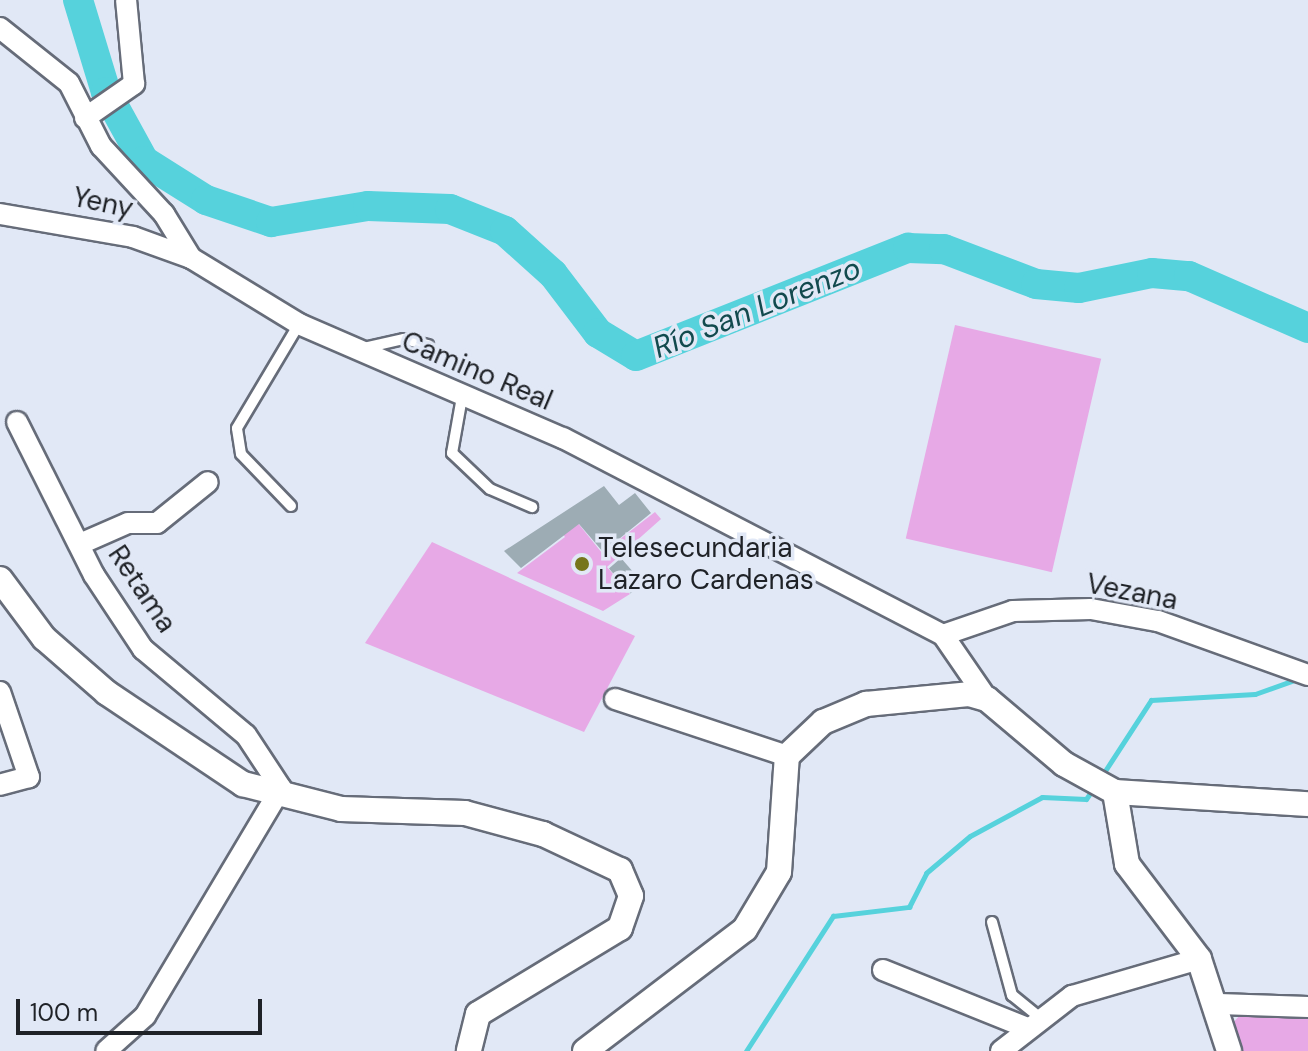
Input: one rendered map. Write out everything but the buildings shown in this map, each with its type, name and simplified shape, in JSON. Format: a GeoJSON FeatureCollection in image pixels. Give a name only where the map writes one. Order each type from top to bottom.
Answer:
{"type":"FeatureCollection","features":[{"type":"Feature","properties":{"kind":"street"},"geometry":{"type":"LineString","coordinates":[[85,118],[129,92],[135,80],[126,0]]}},
{"type":"Feature","properties":{"kind":"street","name":"Camino Real"},"geometry":{"type":"LineString","coordinates":[[0,28],[69,83],[85,118],[191,258],[299,324],[563,438],[943,635],[987,699]]}},
{"type":"Feature","properties":{"kind":"street","name":"Yeny"},"geometry":{"type":"LineString","coordinates":[[0,214],[133,237],[191,258]]}},
{"type":"Feature","properties":{"kind":"street","name":"Retama"},"geometry":{"type":"LineString","coordinates":[[17,422],[80,544],[143,649],[246,735],[275,772],[281,797]]}},
{"type":"Feature","properties":{"kind":"street"},"geometry":{"type":"LineString","coordinates":[[80,544],[128,523],[157,523],[208,482]]}},
{"type":"Feature","properties":{"kind":"street"},"geometry":{"type":"LineString","coordinates":[[0,579],[44,638],[107,693],[195,756],[281,797],[341,809],[465,813],[543,834],[620,870],[631,896],[620,928],[478,1014],[469,1051]]}},
{"type":"Feature","properties":{"kind":"street","name":"Vezana"},"geometry":{"type":"LineString","coordinates":[[943,635],[1013,611],[1091,609],[1158,621],[1308,675]]}},
{"type":"Feature","properties":{"kind":"street"},"geometry":{"type":"LineString","coordinates":[[0,692],[29,777],[0,785]]}},
{"type":"Feature","properties":{"kind":"street"},"geometry":{"type":"LineString","coordinates":[[585,1051],[731,942],[757,914],[782,858],[787,756],[823,722],[866,704],[948,693],[987,699],[1081,775],[1110,789],[1308,804]]}},
{"type":"Feature","properties":{"kind":"street"},"geometry":{"type":"LineString","coordinates":[[615,699],[787,756]]}},
{"type":"Feature","properties":{"kind":"street"},"geometry":{"type":"LineString","coordinates":[[1110,789],[1127,864],[1199,959],[1219,1004],[1229,1051]]}},
{"type":"Feature","properties":{"kind":"street"},"geometry":{"type":"LineString","coordinates":[[106,1051],[145,1016],[228,871],[281,797]]}},
{"type":"Feature","properties":{"kind":"street"},"geometry":{"type":"LineString","coordinates":[[1001,1051],[1033,1023],[1093,988],[1199,959]]}},
{"type":"Feature","properties":{"kind":"street"},"geometry":{"type":"LineString","coordinates":[[883,970],[1033,1023]]}},
{"type":"Feature","properties":{"kind":"street"},"geometry":{"type":"LineString","coordinates":[[1219,1004],[1308,1007]]}},
{"type":"Feature","properties":{"kind":"street"},"geometry":{"type":"LineString","coordinates":[[600,1051],[611,1029]]}},
{"type":"Feature","properties":{"kind":"lane"},"geometry":{"type":"LineString","coordinates":[[291,506],[241,454],[237,428],[299,324]]}},
{"type":"Feature","properties":{"kind":"lane"},"geometry":{"type":"LineString","coordinates":[[358,350],[391,340],[428,345]]}},
{"type":"Feature","properties":{"kind":"lane"},"geometry":{"type":"LineString","coordinates":[[462,397],[452,453],[490,489],[532,507]]}},
{"type":"Feature","properties":{"kind":"lane"},"geometry":{"type":"LineString","coordinates":[[992,922],[1012,995],[1033,1023]]}},
{"type":"Feature","properties":{"kind":"shaded area"},"geometry":{"type":"Polygon","coordinates":[[[955,325],[1101,359],[1052,572],[906,538],[955,325]]]}},
{"type":"Feature","properties":{"kind":"shaded area"},"geometry":{"type":"Polygon","coordinates":[[[655,512],[661,519],[607,567],[630,594],[603,611],[517,573],[565,537],[559,528],[573,517],[602,553],[655,512]]]}},
{"type":"Feature","properties":{"kind":"shaded area"},"geometry":{"type":"Polygon","coordinates":[[[432,542],[635,636],[584,732],[365,643],[432,542]]]}},
{"type":"Feature","properties":{"kind":"shaded area"},"geometry":{"type":"Polygon","coordinates":[[[1241,1014],[1308,1017],[1308,1051],[1237,1051],[1231,1025],[1241,1014]]]}},
{"type":"Feature","properties":{"kind":"waterway","name":"Río San Lorenzo"},"geometry":{"type":"LineString","coordinates":[[78,0],[106,92],[144,161],[206,200],[271,222],[368,206],[450,209],[505,231],[553,274],[598,333],[636,356],[908,248],[944,249],[1036,284],[1079,288],[1152,273],[1189,276],[1308,328]]}},
{"type":"Feature","properties":{"kind":"waterway"},"geometry":{"type":"LineString","coordinates":[[1101,777],[1151,700],[1255,694],[1300,678]]}},
{"type":"Feature","properties":{"kind":"waterway"},"geometry":{"type":"LineString","coordinates":[[746,1051],[833,916],[909,907],[926,873],[970,836],[1042,797],[1086,799],[1093,789]]}},
{"type":"Feature","properties":{"kind":"place","name":"Telesecundaria Lazaro Cardenas"},"geometry":{"type":"Point","coordinates":[582,564]}}]}
